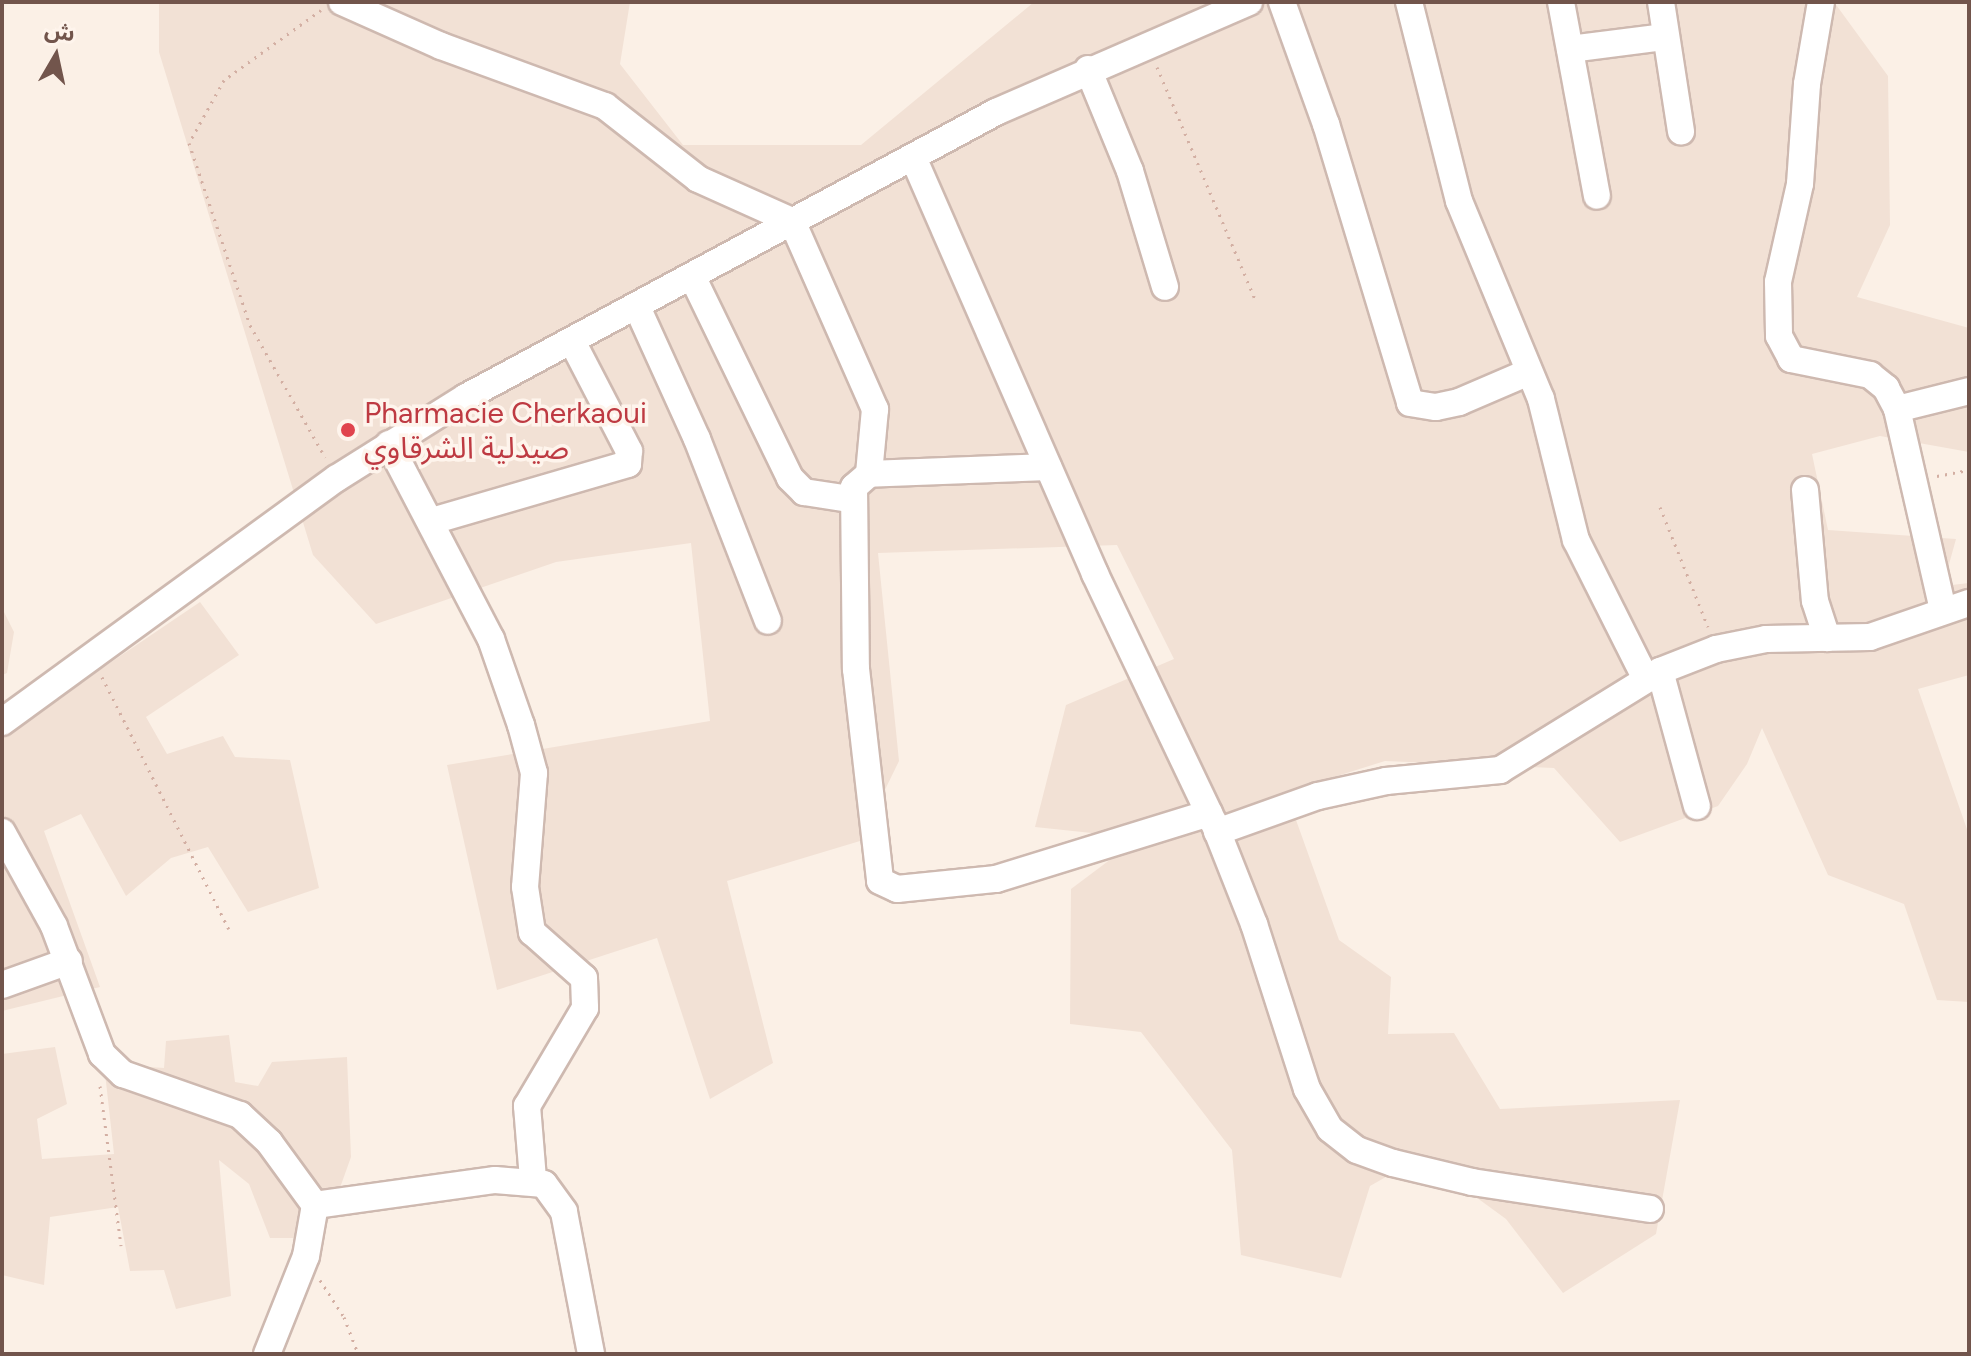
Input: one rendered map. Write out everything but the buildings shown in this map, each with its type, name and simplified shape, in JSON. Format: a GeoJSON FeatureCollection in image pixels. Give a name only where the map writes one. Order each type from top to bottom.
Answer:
{"type":"FeatureCollection","features":[{"type":"Feature","properties":{"kind":"street"},"geometry":{"type":"LineString","coordinates":[[342,2],[441,46],[605,106],[698,179],[792,221],[875,409],[869,474]]}},
{"type":"Feature","properties":{"kind":"street"},"geometry":{"type":"LineString","coordinates":[[1282,2],[1326,124],[1410,403],[1436,407],[1459,402],[1529,372]]}},
{"type":"Feature","properties":{"kind":"street"},"geometry":{"type":"LineString","coordinates":[[1409,2],[1459,201],[1529,372],[1585,564],[1653,675],[1697,806]]}},
{"type":"Feature","properties":{"kind":"street"},"geometry":{"type":"LineString","coordinates":[[1561,2],[1597,196]]}},
{"type":"Feature","properties":{"kind":"street"},"geometry":{"type":"LineString","coordinates":[[1661,2],[1681,131]]}},
{"type":"Feature","properties":{"kind":"street"},"geometry":{"type":"LineString","coordinates":[[1821,2],[1807,84],[1800,184],[1778,282],[1779,336],[1791,359],[1870,375],[1886,388],[1897,409],[1943,610]]}},
{"type":"Feature","properties":{"kind":"street"},"geometry":{"type":"LineString","coordinates":[[2,722],[337,478],[466,397],[638,309],[792,221],[913,157],[1088,69],[1231,5]]}},
{"type":"Feature","properties":{"kind":"street"},"geometry":{"type":"LineString","coordinates":[[1570,49],[1665,37]]}},
{"type":"Feature","properties":{"kind":"street"},"geometry":{"type":"LineString","coordinates":[[1088,69],[1130,171],[1165,287]]}},
{"type":"Feature","properties":{"kind":"street"},"geometry":{"type":"LineString","coordinates":[[913,157],[1048,467],[1213,822],[1259,938],[1307,1089],[1330,1129],[1357,1150],[1393,1163],[1472,1182],[1650,1209]]}},
{"type":"Feature","properties":{"kind":"street"},"geometry":{"type":"LineString","coordinates":[[693,278],[790,478],[804,492],[850,499]]}},
{"type":"Feature","properties":{"kind":"street"},"geometry":{"type":"LineString","coordinates":[[638,309],[697,439],[768,621]]}},
{"type":"Feature","properties":{"kind":"street"},"geometry":{"type":"LineString","coordinates":[[432,521],[628,464],[629,451],[573,343]]}},
{"type":"Feature","properties":{"kind":"street"},"geometry":{"type":"LineString","coordinates":[[1897,409],[1969,391]]}},
{"type":"Feature","properties":{"kind":"street"},"geometry":{"type":"LineString","coordinates":[[389,444],[432,521],[491,639],[534,773],[525,914],[541,944],[584,978],[585,1008],[527,1106],[533,1179]]}},
{"type":"Feature","properties":{"kind":"street"},"geometry":{"type":"LineString","coordinates":[[1048,467],[869,474],[854,487],[850,499],[858,693],[883,886],[996,879],[1372,784],[1500,770],[1653,675],[1716,649],[1766,639],[1870,637],[1969,603]]}},
{"type":"Feature","properties":{"kind":"street"},"geometry":{"type":"LineString","coordinates":[[1805,490],[1815,601],[1827,638]]}},
{"type":"Feature","properties":{"kind":"street"},"geometry":{"type":"LineString","coordinates":[[2,832],[69,961],[102,1054],[131,1079],[240,1115],[256,1127],[315,1205],[306,1256],[267,1354]]}},
{"type":"Feature","properties":{"kind":"street"},"geometry":{"type":"LineString","coordinates":[[2,985],[69,961]]}},
{"type":"Feature","properties":{"kind":"street"},"geometry":{"type":"LineString","coordinates":[[315,1205],[533,1179],[554,1194],[564,1212],[591,1354]]}},
{"type":"Feature","properties":{"kind":"path"},"geometry":{"type":"LineString","coordinates":[[333,2],[224,80],[189,143],[250,325],[337,478]]}},
{"type":"Feature","properties":{"kind":"path"},"geometry":{"type":"LineString","coordinates":[[1148,44],[1255,299]]}},
{"type":"Feature","properties":{"kind":"path"},"geometry":{"type":"LineString","coordinates":[[1913,481],[1969,470]]}},
{"type":"Feature","properties":{"kind":"path"},"geometry":{"type":"LineString","coordinates":[[1660,507],[1716,649]]}},
{"type":"Feature","properties":{"kind":"path"},"geometry":{"type":"LineString","coordinates":[[91,656],[229,929]]}},
{"type":"Feature","properties":{"kind":"path"},"geometry":{"type":"LineString","coordinates":[[102,1054],[100,1098],[121,1246]]}},
{"type":"Feature","properties":{"kind":"path"},"geometry":{"type":"LineString","coordinates":[[306,1256],[344,1317],[358,1354]]}},
{"type":"Feature","properties":{"kind":"shaded area"},"geometry":{"type":"Polygon","coordinates":[[[159,2],[630,2],[620,64],[683,145],[861,145],[1034,2],[1834,2],[1888,76],[1890,225],[1857,297],[1969,328],[1969,452],[1880,436],[1812,454],[1828,530],[1956,539],[1943,586],[1969,583],[1969,675],[1918,689],[1969,835],[1969,1002],[1937,1000],[1904,904],[1828,875],[1762,728],[1747,764],[1718,806],[1620,842],[1554,768],[1385,761],[1286,792],[1339,940],[1391,977],[1388,1034],[1454,1033],[1500,1109],[1680,1100],[1656,1234],[1563,1293],[1506,1219],[1421,1157],[1370,1186],[1341,1278],[1241,1255],[1232,1150],[1141,1032],[1070,1024],[1071,889],[1139,838],[1035,827],[1066,705],[1174,659],[1117,545],[878,553],[899,761],[860,841],[727,881],[773,1063],[710,1099],[657,938],[497,990],[447,765],[710,721],[691,543],[556,562],[376,624],[313,555],[159,52],[159,2]]]}},
{"type":"Feature","properties":{"kind":"shaded area"},"geometry":{"type":"Polygon","coordinates":[[[200,602],[239,655],[146,717],[167,754],[223,736],[235,757],[290,760],[319,888],[248,912],[208,847],[171,858],[126,896],[81,814],[44,831],[100,987],[2,1011],[2,736],[200,602]]]}},
{"type":"Feature","properties":{"kind":"shaded area"},"geometry":{"type":"Polygon","coordinates":[[[2,608],[14,632],[7,673],[2,675],[2,608]]]}},
{"type":"Feature","properties":{"kind":"shaded area"},"geometry":{"type":"Polygon","coordinates":[[[229,1035],[235,1082],[258,1086],[272,1062],[347,1057],[351,1157],[322,1238],[270,1238],[249,1184],[219,1160],[231,1296],[176,1309],[164,1270],[130,1271],[118,1207],[50,1217],[44,1285],[2,1275],[2,1054],[55,1047],[67,1104],[37,1119],[42,1159],[114,1154],[104,1064],[164,1068],[166,1041],[229,1035]]]}},
{"type":"Feature","properties":{"kind":"place","name":"Pharmacie Cherkaoui صيدلية الشرقاوي"},"geometry":{"type":"Point","coordinates":[348,430]}}]}
